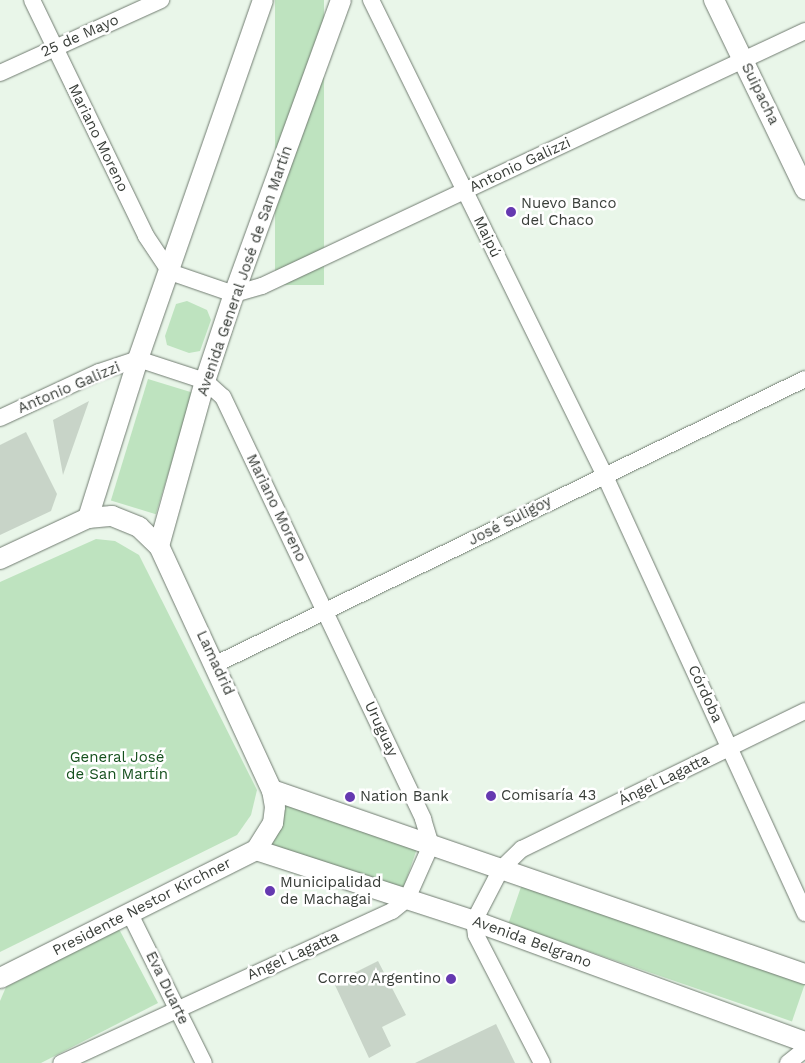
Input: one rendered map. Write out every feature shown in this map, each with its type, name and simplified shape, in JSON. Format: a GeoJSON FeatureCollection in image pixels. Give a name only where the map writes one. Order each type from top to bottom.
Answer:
{"type":"FeatureCollection","features":[{"type":"Feature","properties":{"kind":"street","name":"Mariano Moreno"},"geometry":{"type":"LineString","coordinates":[[32,0],[146,236],[170,272]]}},
{"type":"Feature","properties":{"kind":"street","name":"25 de Mayo"},"geometry":{"type":"LineString","coordinates":[[0,73],[161,0]]}},
{"type":"Feature","properties":{"kind":"street"},"geometry":{"type":"LineString","coordinates":[[0,559],[88,518],[138,359],[170,272],[263,0]]}},
{"type":"Feature","properties":{"kind":"street","name":"Avenida General José de San Martín"},"geometry":{"type":"LineString","coordinates":[[159,546],[205,381],[234,294],[341,0]]}},
{"type":"Feature","properties":{"kind":"street","name":"Maipú"},"geometry":{"type":"LineString","coordinates":[[371,0],[604,474]]}},
{"type":"Feature","properties":{"kind":"street","name":"Suipacha"},"geometry":{"type":"LineString","coordinates":[[714,0],[805,189]]}},
{"type":"Feature","properties":{"kind":"street","name":"Antonio Galizzi"},"geometry":{"type":"LineString","coordinates":[[234,294],[262,286],[805,31]]}},
{"type":"Feature","properties":{"kind":"street"},"geometry":{"type":"LineString","coordinates":[[170,272],[234,294]]}},
{"type":"Feature","properties":{"kind":"street"},"geometry":{"type":"LineString","coordinates":[[138,359],[205,381]]}},
{"type":"Feature","properties":{"kind":"street","name":"Antonio Galizzi"},"geometry":{"type":"LineString","coordinates":[[0,418],[99,372],[138,359]]}},
{"type":"Feature","properties":{"kind":"street","name":"José Suligoy"},"geometry":{"type":"LineString","coordinates":[[216,664],[327,614],[604,474],[805,379]]}},
{"type":"Feature","properties":{"kind":"street","name":"Mariano Moreno"},"geometry":{"type":"LineString","coordinates":[[205,381],[222,397],[327,614]]}},
{"type":"Feature","properties":{"kind":"street","name":"Córdoba"},"geometry":{"type":"LineString","coordinates":[[604,474],[805,913]]}},
{"type":"Feature","properties":{"kind":"street","name":"Lamadrid"},"geometry":{"type":"LineString","coordinates":[[88,518],[112,516],[139,527],[159,546],[216,664],[272,790],[276,807],[273,823],[256,850]]}},
{"type":"Feature","properties":{"kind":"street","name":"Uruguay"},"geometry":{"type":"LineString","coordinates":[[327,614],[423,819],[432,845]]}},
{"type":"Feature","properties":{"kind":"street","name":"Ángel Lagatta"},"geometry":{"type":"LineString","coordinates":[[501,869],[522,850],[805,711]]}},
{"type":"Feature","properties":{"kind":"street"},"geometry":{"type":"LineString","coordinates":[[272,790],[805,974]]}},
{"type":"Feature","properties":{"kind":"street"},"geometry":{"type":"LineString","coordinates":[[406,899],[432,845]]}},
{"type":"Feature","properties":{"kind":"street","name":"Avenida Belgrano"},"geometry":{"type":"LineString","coordinates":[[256,850],[474,921],[805,1042]]}},
{"type":"Feature","properties":{"kind":"street","name":"Presidente Nestor Kirchner"},"geometry":{"type":"LineString","coordinates":[[0,978],[256,850]]}},
{"type":"Feature","properties":{"kind":"street"},"geometry":{"type":"LineString","coordinates":[[501,869],[474,921],[476,935],[542,1063]]}},
{"type":"Feature","properties":{"kind":"street","name":"Angel Lagatta"},"geometry":{"type":"LineString","coordinates":[[61,1063],[392,911],[406,899]]}},
{"type":"Feature","properties":{"kind":"street","name":"Eva Duarte"},"geometry":{"type":"LineString","coordinates":[[130,914],[204,1063]]}},
{"type":"Feature","properties":{"kind":"street"},"geometry":{"type":"LineString","coordinates":[[788,1063],[805,1049]]}},
{"type":"Feature","properties":{"kind":"green space"},"geometry":{"type":"Polygon","coordinates":[[[275,0],[324,0],[324,285],[275,285],[275,0]]]}},
{"type":"Feature","properties":{"kind":"green space"},"geometry":{"type":"Polygon","coordinates":[[[187,301],[207,310],[211,320],[200,351],[189,353],[167,345],[165,336],[176,304],[187,301]]]}},
{"type":"Feature","properties":{"kind":"green space"},"geometry":{"type":"Polygon","coordinates":[[[148,379],[193,393],[156,514],[111,500],[148,379]]]}},
{"type":"Feature","properties":{"kind":"green space","name":"General José de San Martín"},"geometry":{"type":"Polygon","coordinates":[[[96,539],[115,541],[139,555],[257,790],[251,815],[237,835],[0,952],[0,582],[96,539]]]}},
{"type":"Feature","properties":{"kind":"green space"},"geometry":{"type":"Polygon","coordinates":[[[286,805],[416,850],[403,890],[272,845],[286,805]]]}},
{"type":"Feature","properties":{"kind":"green space"},"geometry":{"type":"Polygon","coordinates":[[[522,884],[805,981],[792,1021],[508,924],[522,884]]]}},
{"type":"Feature","properties":{"kind":"green space"},"geometry":{"type":"Polygon","coordinates":[[[119,929],[158,1003],[41,1063],[0,1063],[0,1001],[6,987],[119,929]]]}},
{"type":"Feature","properties":{"kind":"building"},"geometry":{"type":"Polygon","coordinates":[[[89,401],[63,475],[53,420],[89,401]]]}},
{"type":"Feature","properties":{"kind":"building"},"geometry":{"type":"Polygon","coordinates":[[[26,432],[57,494],[51,511],[0,535],[0,445],[26,432]]]}},
{"type":"Feature","properties":{"kind":"building"},"geometry":{"type":"Polygon","coordinates":[[[378,961],[406,1015],[382,1027],[391,1046],[369,1058],[334,983],[378,961]]]}},
{"type":"Feature","properties":{"kind":"building"},"geometry":{"type":"Polygon","coordinates":[[[496,1024],[515,1063],[415,1063],[496,1024]]]}},
{"type":"Feature","properties":{"kind":"place","name":"Nuevo Banco del Chaco"},"geometry":{"type":"Point","coordinates":[511,212]}},
{"type":"Feature","properties":{"kind":"place","name":"Comisaría 43"},"geometry":{"type":"Point","coordinates":[491,796]}},
{"type":"Feature","properties":{"kind":"place","name":"Nation Bank"},"geometry":{"type":"Point","coordinates":[350,797]}},
{"type":"Feature","properties":{"kind":"place","name":"Municipalidad de Machagai"},"geometry":{"type":"Point","coordinates":[270,891]}},
{"type":"Feature","properties":{"kind":"place","name":"Correo Argentino"},"geometry":{"type":"Point","coordinates":[451,979]}}]}
